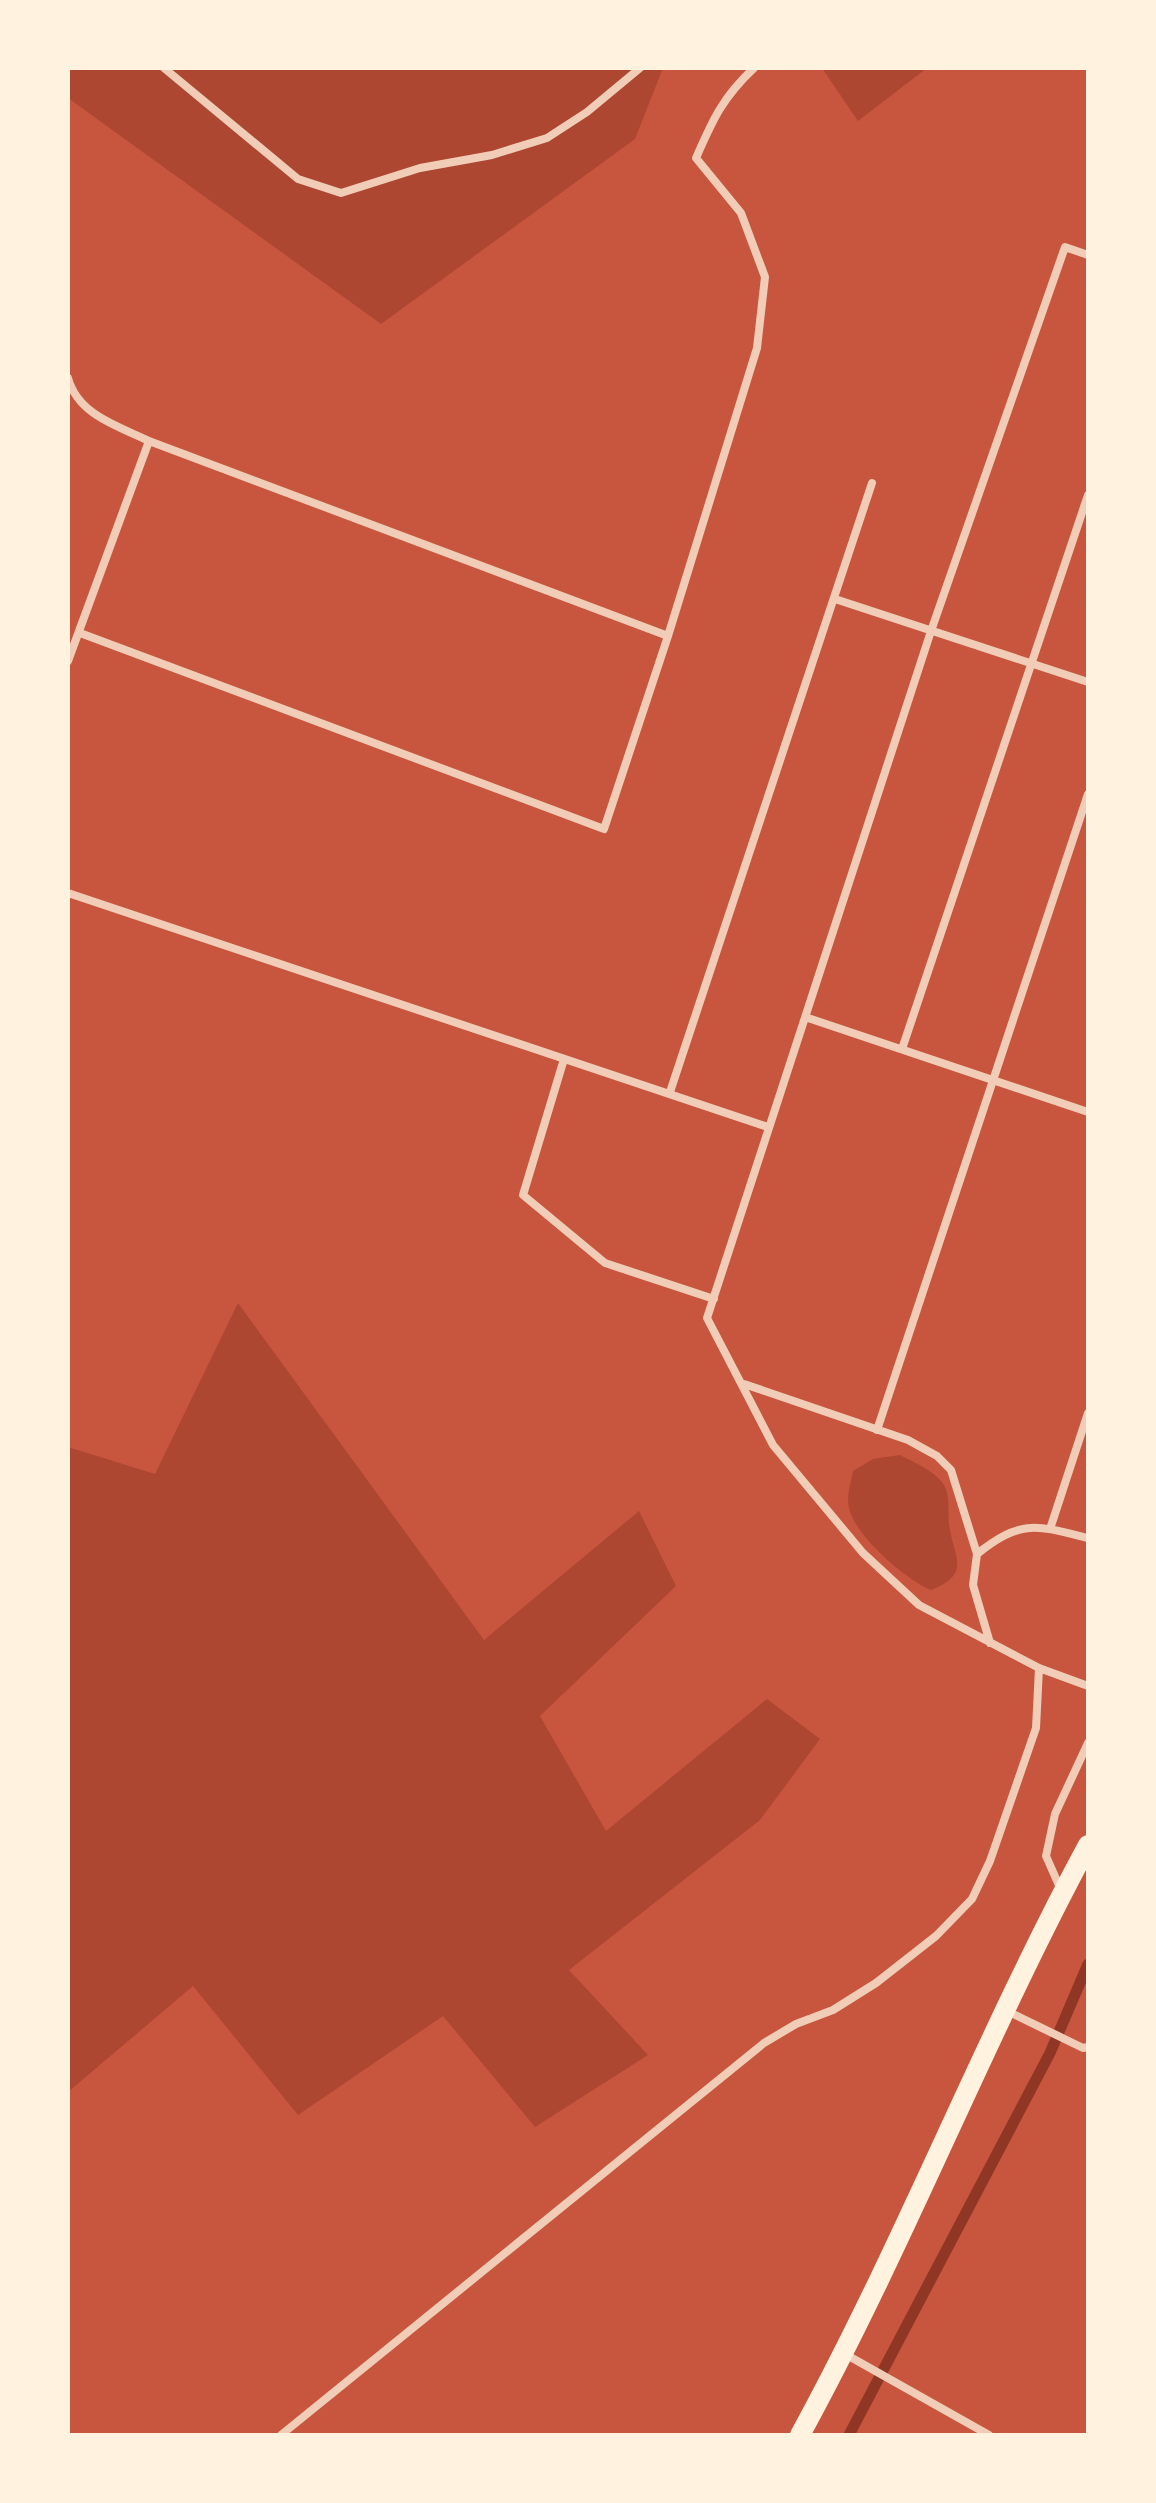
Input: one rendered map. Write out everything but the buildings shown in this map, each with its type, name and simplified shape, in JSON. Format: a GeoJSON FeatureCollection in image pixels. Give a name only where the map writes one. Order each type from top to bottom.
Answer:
{"type":"FeatureCollection","features":[{"type":"Feature","properties":{"kind":"main road"},"geometry":{"type":"LineString","coordinates":[[800,2435],[844,2354],[1005,2010],[1088,1845]]}},
{"type":"Feature","properties":{"kind":"street"},"geometry":{"type":"LineString","coordinates":[[164,68],[298,179],[341,193],[420,168],[492,155],[547,138],[587,112],[640,68]]}},
{"type":"Feature","properties":{"kind":"street"},"geometry":{"type":"LineString","coordinates":[[80,633],[604,829],[668,636],[757,348],[765,277],[741,213],[696,158],[717,110],[754,68]]}},
{"type":"Feature","properties":{"kind":"street"},"geometry":{"type":"LineString","coordinates":[[1088,255],[1065,247],[931,631],[707,1318],[773,1445],[863,1553],[919,1605],[1039,1668],[1088,1686]]}},
{"type":"Feature","properties":{"kind":"street"},"geometry":{"type":"LineString","coordinates":[[68,378],[71,389],[92,414],[149,441],[668,636]]}},
{"type":"Feature","properties":{"kind":"street"},"geometry":{"type":"LineString","coordinates":[[68,661],[149,441]]}},
{"type":"Feature","properties":{"kind":"street"},"geometry":{"type":"LineString","coordinates":[[670,1092],[872,483]]}},
{"type":"Feature","properties":{"kind":"street"},"geometry":{"type":"LineString","coordinates":[[902,1049],[1088,495]]}},
{"type":"Feature","properties":{"kind":"street"},"geometry":{"type":"LineString","coordinates":[[835,599],[1088,682]]}},
{"type":"Feature","properties":{"kind":"street"},"geometry":{"type":"LineString","coordinates":[[877,1430],[1088,794]]}},
{"type":"Feature","properties":{"kind":"street"},"geometry":{"type":"LineString","coordinates":[[68,893],[768,1127]]}},
{"type":"Feature","properties":{"kind":"street"},"geometry":{"type":"LineString","coordinates":[[805,1017],[1088,1112]]}},
{"type":"Feature","properties":{"kind":"street"},"geometry":{"type":"LineString","coordinates":[[564,1059],[523,1195],[605,1263],[714,1299]]}},
{"type":"Feature","properties":{"kind":"street"},"geometry":{"type":"LineString","coordinates":[[744,1384],[908,1440],[937,1456],[951,1470],[977,1554],[973,1585],[990,1643]]}},
{"type":"Feature","properties":{"kind":"street"},"geometry":{"type":"LineString","coordinates":[[1050,1529],[1088,1413]]}},
{"type":"Feature","properties":{"kind":"street"},"geometry":{"type":"LineString","coordinates":[[977,1554],[999,1537],[1022,1527],[1050,1529],[1088,1538]]}},
{"type":"Feature","properties":{"kind":"street"},"geometry":{"type":"LineString","coordinates":[[281,2435],[764,2043],[796,2024],[833,2010],[876,1983],[936,1936],[972,1899],[990,1861],[1036,1728],[1039,1668]]}},
{"type":"Feature","properties":{"kind":"street"},"geometry":{"type":"LineString","coordinates":[[1062,1893],[1046,1856],[1055,1814],[1088,1743]]}},
{"type":"Feature","properties":{"kind":"street"},"geometry":{"type":"LineString","coordinates":[[1005,2010],[1083,2048],[1088,2047]]}},
{"type":"Feature","properties":{"kind":"street"},"geometry":{"type":"LineString","coordinates":[[844,2354],[989,2435]]}},
{"type":"Feature","properties":{"kind":"shaded area"},"geometry":{"type":"Polygon","coordinates":[[[68,68],[663,68],[635,139],[381,324],[68,98],[68,68]]]}},
{"type":"Feature","properties":{"kind":"shaded area"},"geometry":{"type":"Polygon","coordinates":[[[822,68],[927,68],[858,121],[822,68]]]}},
{"type":"Feature","properties":{"kind":"shaded area"},"geometry":{"type":"Polygon","coordinates":[[[238,1303],[484,1640],[639,1511],[676,1586],[540,1716],[606,1831],[767,1699],[820,1739],[760,1820],[569,1970],[648,2055],[535,2127],[443,2016],[298,2115],[193,1986],[68,2092],[68,1447],[155,1474],[238,1303]]]}},
{"type":"Feature","properties":{"kind":"shaded area"},"geometry":{"type":"Polygon","coordinates":[[[900,1455],[931,1472],[947,1491],[956,1570],[944,1584],[931,1590],[908,1577],[871,1544],[849,1508],[848,1494],[853,1471],[873,1459],[900,1455]]]}},
{"type":"Feature","properties":{"kind":"waterway"},"geometry":{"type":"LineString","coordinates":[[849,2435],[1050,2053],[1088,1964]]}}]}
